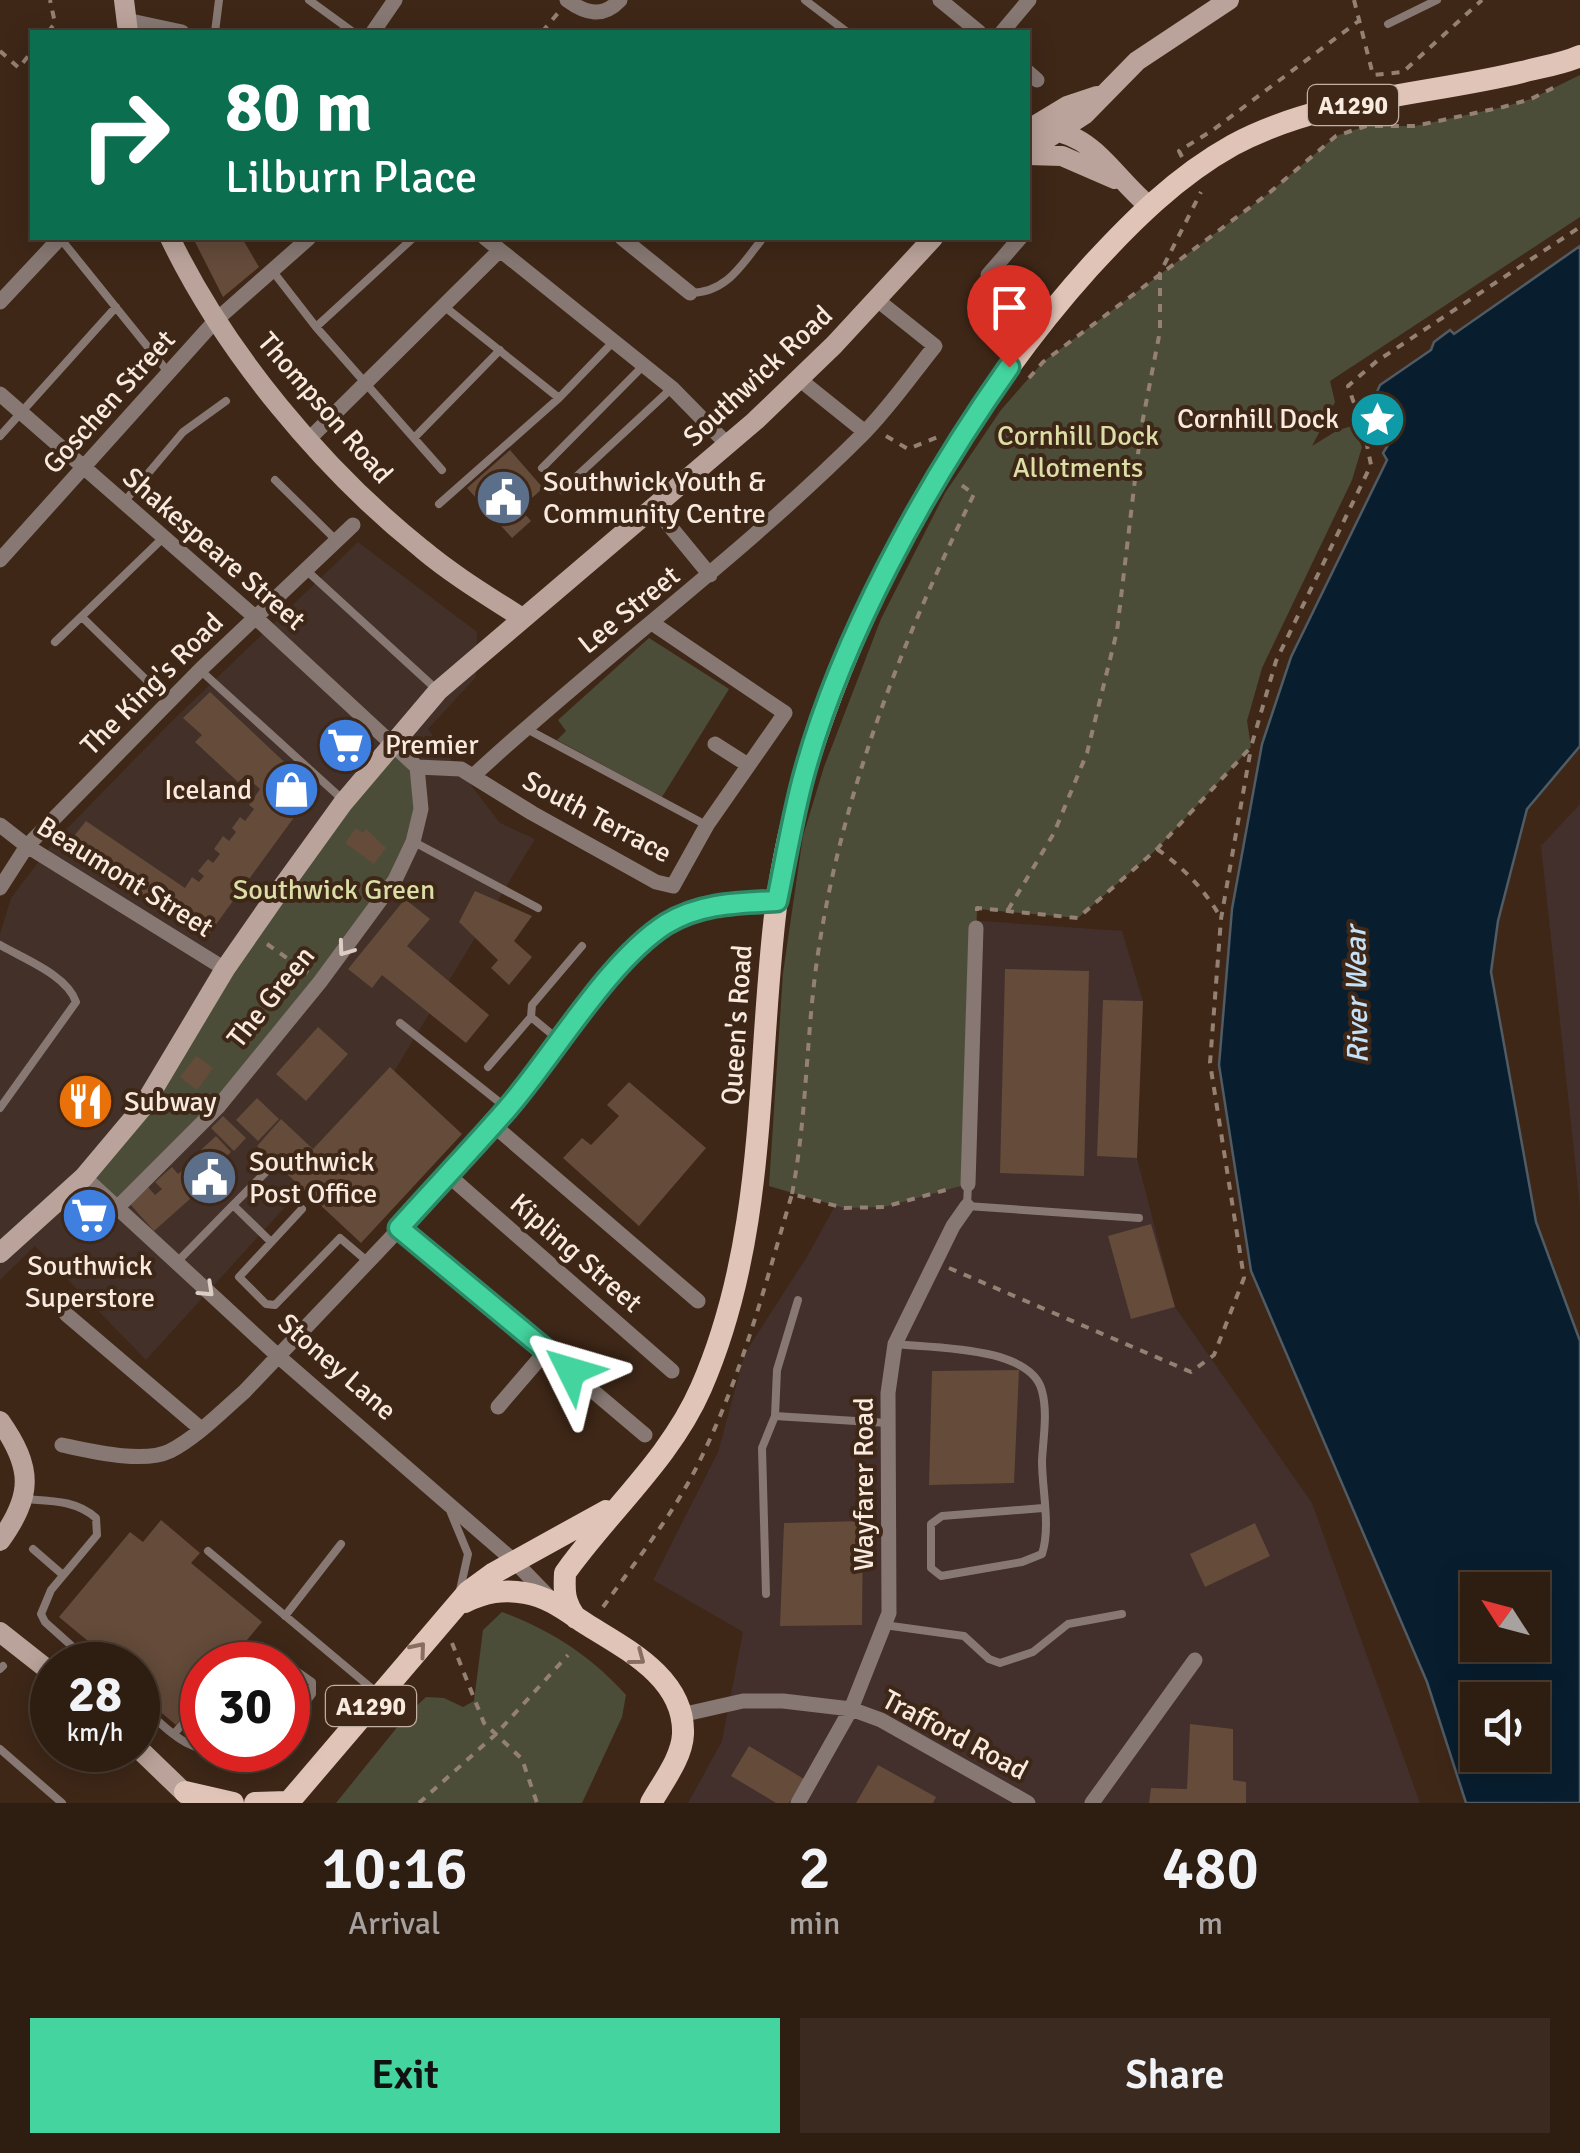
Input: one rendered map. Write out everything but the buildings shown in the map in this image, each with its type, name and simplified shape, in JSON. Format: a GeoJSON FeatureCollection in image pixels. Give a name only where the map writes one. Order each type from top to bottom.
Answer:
{"type":"FeatureCollection","features":[{"type":"Feature","properties":{"kind":"main road","name":"A1290"},"geometry":{"type":"LineString","coordinates":[[1149,206],[1226,149],[1266,128],[1352,105],[1498,78],[1580,56]]}},
{"type":"Feature","properties":{"kind":"main road","name":"Queen's Road"},"geometry":{"type":"LineString","coordinates":[[622,1501],[651,1470],[700,1391],[736,1280],[759,1138],[777,901],[802,780],[828,703],[916,514],[958,445],[1027,342],[1069,290],[1149,206]]}},
{"type":"Feature","properties":{"kind":"main road","name":"A1290"},"geometry":{"type":"LineString","coordinates":[[288,1802],[468,1592],[622,1501]]}},
{"type":"Feature","properties":{"kind":"main road","name":"A1290"},"geometry":{"type":"LineString","coordinates":[[576,1618],[564,1593],[566,1573],[622,1501]]}},
{"type":"Feature","properties":{"kind":"main road","name":"A1290"},"geometry":{"type":"LineString","coordinates":[[448,1614],[481,1594],[500,1591],[527,1593],[552,1601],[640,1657],[663,1678],[681,1716]]}},
{"type":"Feature","properties":{"kind":"main road"},"geometry":{"type":"LineString","coordinates":[[650,1803],[679,1753],[684,1735],[681,1716]]}},
{"type":"Feature","properties":{"kind":"main road"},"geometry":{"type":"LineString","coordinates":[[189,1798],[233,1803]]}},
{"type":"Feature","properties":{"kind":"main road"},"geometry":{"type":"LineString","coordinates":[[255,1803],[288,1802]]}},
{"type":"Feature","properties":{"kind":"street"},"geometry":{"type":"LineString","coordinates":[[374,30],[395,0]]}},
{"type":"Feature","properties":{"kind":"street"},"geometry":{"type":"LineString","coordinates":[[567,0],[596,13],[610,10],[620,0]]}},
{"type":"Feature","properties":{"kind":"street"},"geometry":{"type":"LineString","coordinates":[[940,0],[976,30]]}},
{"type":"Feature","properties":{"kind":"street"},"geometry":{"type":"LineString","coordinates":[[1004,30],[1029,0]]}},
{"type":"Feature","properties":{"kind":"street"},"geometry":{"type":"LineString","coordinates":[[1030,152],[1062,132],[1137,61],[1230,0]]}},
{"type":"Feature","properties":{"kind":"street"},"geometry":{"type":"LineString","coordinates":[[126,18],[174,30]]}},
{"type":"Feature","properties":{"kind":"street"},"geometry":{"type":"LineString","coordinates":[[1030,129],[1068,106],[1104,94]]}},
{"type":"Feature","properties":{"kind":"street"},"geometry":{"type":"LineString","coordinates":[[1030,130],[1078,137],[1102,156],[1121,182],[1149,206]]}},
{"type":"Feature","properties":{"kind":"street"},"geometry":{"type":"LineString","coordinates":[[1030,153],[1062,156],[1121,182]]}},
{"type":"Feature","properties":{"kind":"street"},"geometry":{"type":"LineString","coordinates":[[0,302],[58,240]]}},
{"type":"Feature","properties":{"kind":"street","name":"Thompson Road"},"geometry":{"type":"LineString","coordinates":[[171,240],[215,321],[308,440],[396,528],[455,574],[522,618]]}},
{"type":"Feature","properties":{"kind":"street","name":"Goschen Street"},"geometry":{"type":"LineString","coordinates":[[0,560],[215,321],[303,240]]}},
{"type":"Feature","properties":{"kind":"street"},"geometry":{"type":"LineString","coordinates":[[488,240],[672,388],[728,445]]}},
{"type":"Feature","properties":{"kind":"street"},"geometry":{"type":"LineString","coordinates":[[624,240],[690,293]]}},
{"type":"Feature","properties":{"kind":"street","name":"Southwick Road"},"geometry":{"type":"LineString","coordinates":[[84,1177],[142,1108],[225,969],[344,801],[438,691],[728,445],[799,379],[931,240]]}},
{"type":"Feature","properties":{"kind":"street"},"geometry":{"type":"LineString","coordinates":[[988,275],[1018,240]]}},
{"type":"Feature","properties":{"kind":"street"},"geometry":{"type":"LineString","coordinates":[[308,440],[500,250]]}},
{"type":"Feature","properties":{"kind":"street","name":"Lee Street"},"geometry":{"type":"LineString","coordinates":[[473,776],[525,728],[710,576],[867,430],[935,346],[876,299]]}},
{"type":"Feature","properties":{"kind":"street"},"geometry":{"type":"LineString","coordinates":[[799,379],[867,430]]}},
{"type":"Feature","properties":{"kind":"street","name":"Shakespeare Street"},"geometry":{"type":"LineString","coordinates":[[0,394],[254,617],[392,745]]}},
{"type":"Feature","properties":{"kind":"street"},"geometry":{"type":"LineString","coordinates":[[655,508],[710,576]]}},
{"type":"Feature","properties":{"kind":"street","name":"The King's Road"},"geometry":{"type":"LineString","coordinates":[[0,888],[27,846],[200,670],[353,525]]}},
{"type":"Feature","properties":{"kind":"street","name":"South Terrace"},"geometry":{"type":"LineString","coordinates":[[418,767],[461,769],[656,882],[673,886],[707,825],[785,713],[652,623]]}},
{"type":"Feature","properties":{"kind":"street"},"geometry":{"type":"LineString","coordinates":[[715,744],[748,765]]}},
{"type":"Feature","properties":{"kind":"street"},"geometry":{"type":"LineString","coordinates":[[392,745],[418,767]]}},
{"type":"Feature","properties":{"kind":"street","name":"The Green"},"geometry":{"type":"LineString","coordinates":[[118,1207],[218,1107],[320,982],[396,880],[421,809],[418,767]]}},
{"type":"Feature","properties":{"kind":"street","name":"Beaumont Street"},"geometry":{"type":"LineString","coordinates":[[0,825],[27,846],[225,969]]}},
{"type":"Feature","properties":{"kind":"street"},"geometry":{"type":"LineString","coordinates":[[62,1445],[118,1456],[167,1453],[201,1428],[244,1392],[508,1108],[634,950],[665,925],[695,910],[777,901]]}},
{"type":"Feature","properties":{"kind":"street"},"geometry":{"type":"LineString","coordinates":[[968,1184],[976,928]]}},
{"type":"Feature","properties":{"kind":"street"},"geometry":{"type":"LineString","coordinates":[[492,1124],[698,1300]]}},
{"type":"Feature","properties":{"kind":"street","name":"Kipling Street"},"geometry":{"type":"LineString","coordinates":[[447,1174],[672,1370]]}},
{"type":"Feature","properties":{"kind":"street"},"geometry":{"type":"LineString","coordinates":[[0,1253],[84,1177]]}},
{"type":"Feature","properties":{"kind":"street","name":"Stoney Lane"},"geometry":{"type":"LineString","coordinates":[[84,1177],[278,1356],[515,1562],[552,1601]]}},
{"type":"Feature","properties":{"kind":"street","name":"Wayfarer Road"},"geometry":{"type":"LineString","coordinates":[[798,1803],[851,1710],[889,1613],[888,1393],[895,1344],[967,1206]]}},
{"type":"Feature","properties":{"kind":"street"},"geometry":{"type":"LineString","coordinates":[[399,1228],[645,1435]]}},
{"type":"Feature","properties":{"kind":"street"},"geometry":{"type":"LineString","coordinates":[[66,1314],[201,1428]]}},
{"type":"Feature","properties":{"kind":"street"},"geometry":{"type":"LineString","coordinates":[[498,1407],[546,1350]]}},
{"type":"Feature","properties":{"kind":"street"},"geometry":{"type":"LineString","coordinates":[[0,1421],[16,1443],[26,1473],[24,1499],[16,1520],[0,1542]]}},
{"type":"Feature","properties":{"kind":"street"},"geometry":{"type":"LineString","coordinates":[[0,1632],[30,1656]]}},
{"type":"Feature","properties":{"kind":"street"},"geometry":{"type":"LineString","coordinates":[[1092,1803],[1194,1660]]}},
{"type":"Feature","properties":{"kind":"street","name":"Trafford Road"},"geometry":{"type":"LineString","coordinates":[[681,1716],[743,1701],[851,1710],[881,1720],[1028,1803]]}},
{"type":"Feature","properties":{"kind":"street"},"geometry":{"type":"LineString","coordinates":[[160,1770],[189,1798]]}},
{"type":"Feature","properties":{"kind":"lane"},"geometry":{"type":"LineString","coordinates":[[216,30],[219,0]]}},
{"type":"Feature","properties":{"kind":"lane"},"geometry":{"type":"LineString","coordinates":[[309,0],[349,30]]}},
{"type":"Feature","properties":{"kind":"lane"},"geometry":{"type":"LineString","coordinates":[[806,0],[844,30]]}},
{"type":"Feature","properties":{"kind":"lane"},"geometry":{"type":"LineString","coordinates":[[1388,24],[1437,0]]}},
{"type":"Feature","properties":{"kind":"lane"},"geometry":{"type":"LineString","coordinates":[[62,240],[168,372]]}},
{"type":"Feature","properties":{"kind":"lane"},"geometry":{"type":"LineString","coordinates":[[316,327],[411,240]]}},
{"type":"Feature","properties":{"kind":"lane"},"geometry":{"type":"LineString","coordinates":[[690,293],[709,293],[728,282],[761,240]]}},
{"type":"Feature","properties":{"kind":"lane"},"geometry":{"type":"LineString","coordinates":[[271,269],[366,386],[442,470]]}},
{"type":"Feature","properties":{"kind":"lane"},"geometry":{"type":"LineString","coordinates":[[444,306],[559,398]]}},
{"type":"Feature","properties":{"kind":"lane"},"geometry":{"type":"LineString","coordinates":[[0,436],[116,307]]}},
{"type":"Feature","properties":{"kind":"lane"},"geometry":{"type":"LineString","coordinates":[[439,504],[559,398],[614,341]]}},
{"type":"Feature","properties":{"kind":"lane"},"geometry":{"type":"LineString","coordinates":[[414,438],[500,350]]}},
{"type":"Feature","properties":{"kind":"lane"},"geometry":{"type":"LineString","coordinates":[[542,468],[644,365]]}},
{"type":"Feature","properties":{"kind":"lane"},"geometry":{"type":"LineString","coordinates":[[562,490],[672,388]]}},
{"type":"Feature","properties":{"kind":"lane"},"geometry":{"type":"LineString","coordinates":[[124,502],[184,432],[226,401]]}},
{"type":"Feature","properties":{"kind":"lane"},"geometry":{"type":"LineString","coordinates":[[276,480],[337,540]]}},
{"type":"Feature","properties":{"kind":"lane"},"geometry":{"type":"LineString","coordinates":[[55,642],[164,538]]}},
{"type":"Feature","properties":{"kind":"lane"},"geometry":{"type":"LineString","coordinates":[[306,570],[438,691]]}},
{"type":"Feature","properties":{"kind":"lane"},"geometry":{"type":"LineString","coordinates":[[82,617],[168,702]]}},
{"type":"Feature","properties":{"kind":"lane"},"geometry":{"type":"LineString","coordinates":[[200,670],[344,801]]}},
{"type":"Feature","properties":{"kind":"lane"},"geometry":{"type":"LineString","coordinates":[[525,728],[707,825]]}},
{"type":"Feature","properties":{"kind":"lane"},"geometry":{"type":"LineString","coordinates":[[412,842],[538,908]]}},
{"type":"Feature","properties":{"kind":"lane"},"geometry":{"type":"LineString","coordinates":[[0,945],[59,980],[76,1002],[0,1108]]}},
{"type":"Feature","properties":{"kind":"lane"},"geometry":{"type":"LineString","coordinates":[[488,1067],[531,1017],[532,1005],[582,946]]}},
{"type":"Feature","properties":{"kind":"lane"},"geometry":{"type":"LineString","coordinates":[[531,1017],[560,1040]]}},
{"type":"Feature","properties":{"kind":"lane"},"geometry":{"type":"LineString","coordinates":[[400,1023],[508,1108]]}},
{"type":"Feature","properties":{"kind":"lane"},"geometry":{"type":"LineString","coordinates":[[177,1262],[272,1166]]}},
{"type":"Feature","properties":{"kind":"lane"},"geometry":{"type":"LineString","coordinates":[[968,1184],[967,1206],[1139,1218]]}},
{"type":"Feature","properties":{"kind":"lane"},"geometry":{"type":"LineString","coordinates":[[233,1205],[271,1242]]}},
{"type":"Feature","properties":{"kind":"lane"},"geometry":{"type":"LineString","coordinates":[[302,1209],[239,1277],[271,1306],[340,1238],[367,1262]]}},
{"type":"Feature","properties":{"kind":"lane"},"geometry":{"type":"LineString","coordinates":[[766,1594],[762,1448],[774,1416],[778,1370],[798,1300]]}},
{"type":"Feature","properties":{"kind":"lane"},"geometry":{"type":"LineString","coordinates":[[895,1344],[1003,1357],[1031,1372],[1044,1394],[1046,1541],[1042,1554],[1022,1562],[941,1576],[931,1568],[931,1524],[942,1516],[1043,1508]]}},
{"type":"Feature","properties":{"kind":"lane"},"geometry":{"type":"LineString","coordinates":[[774,1416],[888,1423]]}},
{"type":"Feature","properties":{"kind":"lane"},"geometry":{"type":"LineString","coordinates":[[24,1499],[68,1502],[96,1518],[97,1535],[51,1590],[41,1614],[67,1642]]}},
{"type":"Feature","properties":{"kind":"lane"},"geometry":{"type":"LineString","coordinates":[[444,1500],[468,1554],[463,1582],[448,1614]]}},
{"type":"Feature","properties":{"kind":"lane"},"geometry":{"type":"LineString","coordinates":[[284,1616],[341,1544]]}},
{"type":"Feature","properties":{"kind":"lane"},"geometry":{"type":"LineString","coordinates":[[32,1549],[63,1575]]}},
{"type":"Feature","properties":{"kind":"lane"},"geometry":{"type":"LineString","coordinates":[[208,1551],[380,1695]]}},
{"type":"Feature","properties":{"kind":"lane"},"geometry":{"type":"LineString","coordinates":[[884,1625],[964,1636],[989,1659],[1000,1663],[1033,1652],[1068,1624],[1122,1614]]}},
{"type":"Feature","properties":{"kind":"lane"},"geometry":{"type":"LineString","coordinates":[[160,1722],[180,1738]]}},
{"type":"Feature","properties":{"kind":"lane"},"geometry":{"type":"LineString","coordinates":[[174,1734],[180,1727]]}},
{"type":"Feature","properties":{"kind":"lane"},"geometry":{"type":"LineString","coordinates":[[0,1749],[62,1803]]}},
{"type":"Feature","properties":{"kind":"path"},"geometry":{"type":"LineString","coordinates":[[50,0],[55,24],[50,30]]}},
{"type":"Feature","properties":{"kind":"path"},"geometry":{"type":"LineString","coordinates":[[544,30],[567,0]]}},
{"type":"Feature","properties":{"kind":"path"},"geometry":{"type":"LineString","coordinates":[[1354,0],[1373,76],[1402,72],[1482,0]]}},
{"type":"Feature","properties":{"kind":"path"},"geometry":{"type":"LineString","coordinates":[[0,50],[19,68],[30,54]]}},
{"type":"Feature","properties":{"kind":"path"},"geometry":{"type":"LineString","coordinates":[[1022,386],[1043,362],[1269,193],[1336,136],[1366,126],[1415,126],[1503,107],[1531,100],[1563,83]]}},
{"type":"Feature","properties":{"kind":"path"},"geometry":{"type":"LineString","coordinates":[[936,1262],[1191,1372],[1214,1355],[1244,1278],[1210,1063],[1221,918],[1251,746],[1276,661],[1372,466],[1348,386],[1377,361],[1580,226]]}},
{"type":"Feature","properties":{"kind":"path"},"geometry":{"type":"LineString","coordinates":[[1007,911],[1054,833],[1087,753],[1117,631],[1141,429],[1160,331],[1160,273]]}},
{"type":"Feature","properties":{"kind":"path"},"geometry":{"type":"LineString","coordinates":[[867,430],[908,449],[942,436],[958,445]]}},
{"type":"Feature","properties":{"kind":"path"},"geometry":{"type":"LineString","coordinates":[[602,1607],[674,1509],[703,1456],[745,1353],[792,1194],[806,1110],[817,962],[839,845],[880,707],[928,588],[974,494],[956,481]]}},
{"type":"Feature","properties":{"kind":"path"},"geometry":{"type":"LineString","coordinates":[[976,928],[977,908],[1078,918],[1157,850],[1251,746]]}},
{"type":"Feature","properties":{"kind":"path"},"geometry":{"type":"LineString","coordinates":[[1157,850],[1180,865],[1204,890],[1221,918]]}},
{"type":"Feature","properties":{"kind":"path"},"geometry":{"type":"LineString","coordinates":[[250,932],[320,982]]}},
{"type":"Feature","properties":{"kind":"path"},"geometry":{"type":"LineString","coordinates":[[792,1194],[844,1208],[884,1207],[968,1184]]}},
{"type":"Feature","properties":{"kind":"path"},"geometry":{"type":"LineString","coordinates":[[448,1614],[473,1701],[484,1723],[522,1759],[537,1803]]}},
{"type":"Feature","properties":{"kind":"path"},"geometry":{"type":"LineString","coordinates":[[419,1803],[496,1734],[568,1655]]}},
{"type":"Feature","properties":{"kind":"shaded area"},"geometry":{"type":"Polygon","coordinates":[[[358,542],[477,632],[476,677],[428,729],[500,823],[535,839],[366,1118],[146,1360],[35,1246],[0,1280],[0,934],[11,898],[53,843],[170,723],[358,542]]]}},
{"type":"Feature","properties":{"kind":"shaded area"},"geometry":{"type":"Polygon","coordinates":[[[1580,804],[1580,1207],[1541,846],[1580,804]]]}},
{"type":"Feature","properties":{"kind":"shaded area"},"geometry":{"type":"Polygon","coordinates":[[[927,917],[1122,931],[1143,1001],[1137,1158],[1175,1307],[1312,1503],[1420,1803],[688,1803],[722,1741],[743,1632],[653,1580],[718,1452],[745,1353],[808,1255],[881,1122],[927,917]]]}},
{"type":"Feature","properties":{"kind":"green space","name":"Cornhill Dock Allotments"},"geometry":{"type":"Polygon","coordinates":[[[1580,75],[1580,217],[1330,381],[1335,402],[1312,446],[1352,426],[1362,447],[1352,480],[1262,668],[1247,721],[1251,747],[1157,849],[1078,918],[977,909],[968,1184],[884,1207],[844,1208],[769,1186],[783,973],[803,836],[824,767],[881,619],[945,493],[1001,410],[1043,362],[1269,193],[1336,136],[1366,126],[1415,126],[1503,107],[1531,99],[1580,75]]]}},
{"type":"Feature","properties":{"kind":"green space"},"geometry":{"type":"Polygon","coordinates":[[[649,638],[729,689],[662,797],[557,740],[566,731],[558,720],[649,638]]]}},
{"type":"Feature","properties":{"kind":"green space","name":"Southwick Green"},"geometry":{"type":"Polygon","coordinates":[[[393,743],[417,767],[413,842],[320,982],[118,1207],[84,1177],[393,743]]]}},
{"type":"Feature","properties":{"kind":"green space"},"geometry":{"type":"Polygon","coordinates":[[[502,1612],[569,1646],[626,1695],[622,1717],[582,1803],[336,1803],[426,1697],[444,1698],[463,1707],[474,1701],[483,1630],[502,1612]]]}},
{"type":"Feature","properties":{"kind":"water","name":"River Wear"},"geometry":{"type":"Polygon","coordinates":[[[1580,246],[1580,746],[1527,809],[1498,921],[1491,972],[1536,1222],[1580,1341],[1580,1803],[1466,1803],[1427,1682],[1251,1271],[1219,1065],[1232,909],[1262,744],[1291,657],[1387,460],[1383,453],[1393,437],[1388,433],[1376,394],[1380,385],[1431,350],[1434,342],[1450,330],[1454,334],[1580,246]]]}},
{"type":"Feature","properties":{"kind":"place","name":"Cornhill Dock"},"geometry":{"type":"Point","coordinates":[1378,419]}},
{"type":"Feature","properties":{"kind":"place","name":"Southwick Youth & Community Centre"},"geometry":{"type":"Point","coordinates":[504,498]}},
{"type":"Feature","properties":{"kind":"place","name":"Premier"},"geometry":{"type":"Point","coordinates":[346,745]}},
{"type":"Feature","properties":{"kind":"place","name":"Iceland"},"geometry":{"type":"Point","coordinates":[291,790]}},
{"type":"Feature","properties":{"kind":"place","name":"Subway"},"geometry":{"type":"Point","coordinates":[85,1102]}},
{"type":"Feature","properties":{"kind":"place","name":"Southwick Post Office"},"geometry":{"type":"Point","coordinates":[210,1178]}},
{"type":"Feature","properties":{"kind":"place","name":"Southwick Superstore"},"geometry":{"type":"Point","coordinates":[90,1215]}},
{"type":"Feature","properties":{"kind":"route"},"geometry":{"type":"LineString","coordinates":[[571,1371],[399,1228],[508,1108],[634,950],[665,925],[695,910],[777,901],[802,780],[858,632],[916,514],[1009,367]]}}]}
